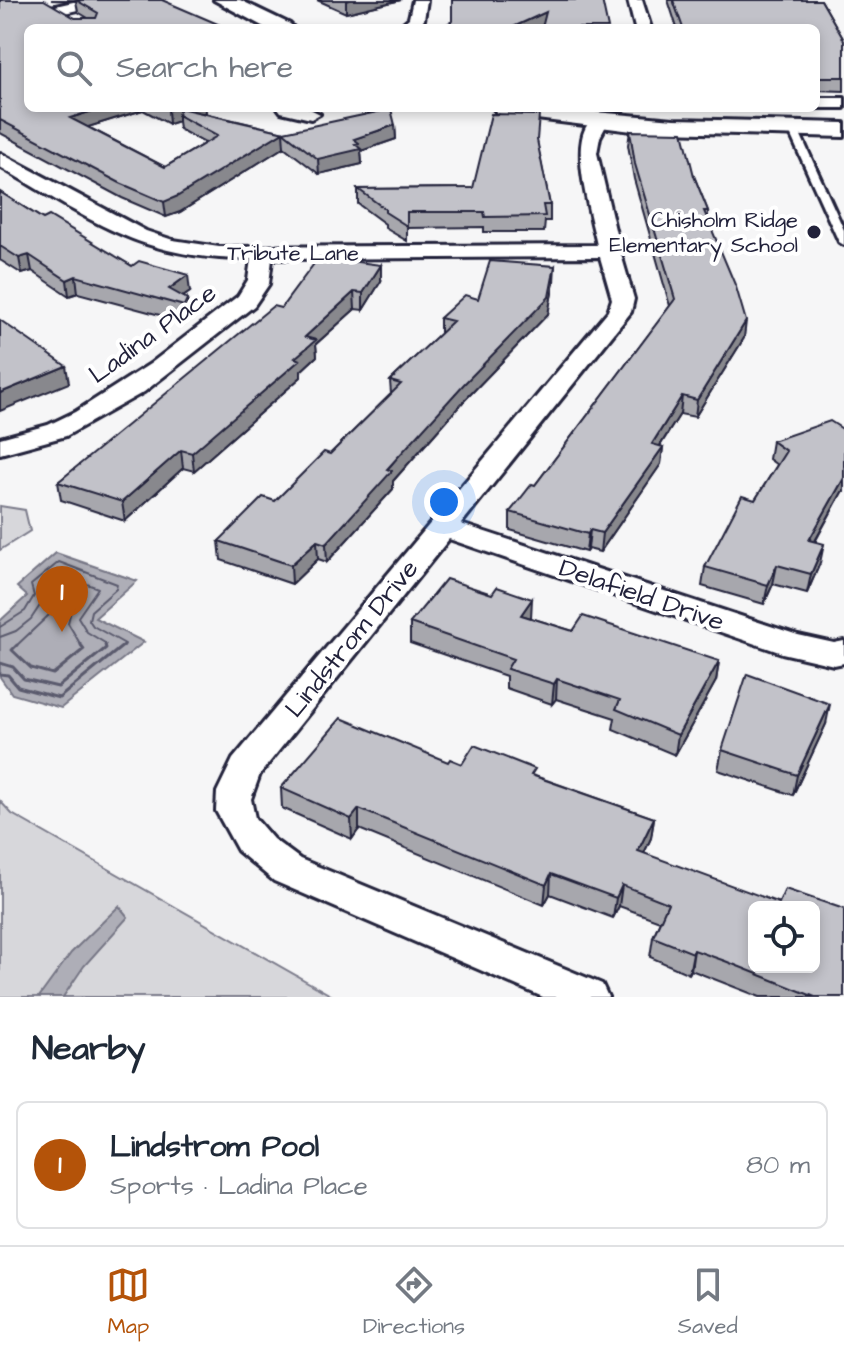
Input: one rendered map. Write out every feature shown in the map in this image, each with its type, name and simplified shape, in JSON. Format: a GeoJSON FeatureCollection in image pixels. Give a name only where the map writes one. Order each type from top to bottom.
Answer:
{"type":"FeatureCollection","features":[{"type":"Feature","properties":{"kind":"street"},"geometry":{"type":"LineString","coordinates":[[37,0],[78,22]]}},
{"type":"Feature","properties":{"kind":"street"},"geometry":{"type":"LineString","coordinates":[[56,10],[103,0]]}},
{"type":"Feature","properties":{"kind":"street"},"geometry":{"type":"LineString","coordinates":[[224,0],[275,24]]}},
{"type":"Feature","properties":{"kind":"street"},"geometry":{"type":"LineString","coordinates":[[409,24],[416,20],[420,0]]}},
{"type":"Feature","properties":{"kind":"street"},"geometry":{"type":"LineString","coordinates":[[635,0],[642,24]]}},
{"type":"Feature","properties":{"kind":"street"},"geometry":{"type":"LineString","coordinates":[[820,103],[844,103]]}},
{"type":"Feature","properties":{"kind":"street"},"geometry":{"type":"LineString","coordinates":[[303,112],[311,114]]}},
{"type":"Feature","properties":{"kind":"street"},"geometry":{"type":"LineString","coordinates":[[532,112],[599,122],[844,130]]}},
{"type":"Feature","properties":{"kind":"street","name":"Lindstrom Drive"},"geometry":{"type":"LineString","coordinates":[[587,997],[287,870],[256,848],[241,826],[233,799],[245,768],[619,312],[623,299],[609,251],[588,153],[591,137],[599,122]]}},
{"type":"Feature","properties":{"kind":"street","name":"Tribute Lane"},"geometry":{"type":"LineString","coordinates":[[0,159],[135,234],[161,244],[219,253],[609,251]]}},
{"type":"Feature","properties":{"kind":"street","name":"Ladina Place"},"geometry":{"type":"LineString","coordinates":[[0,446],[28,442],[62,429],[143,384],[243,303],[257,287],[262,253]]}},
{"type":"Feature","properties":{"kind":"street","name":"Delafield Drive"},"geometry":{"type":"LineString","coordinates":[[442,527],[793,645],[834,654],[844,652]]}},
{"type":"Feature","properties":{"kind":"lane"},"geometry":{"type":"LineString","coordinates":[[793,129],[844,242]]}},
{"type":"Feature","properties":{"kind":"shaded area"},"geometry":{"type":"Polygon","coordinates":[[[0,506],[25,510],[30,531],[0,550],[0,506]]]}},
{"type":"Feature","properties":{"kind":"shaded area"},"geometry":{"type":"Polygon","coordinates":[[[0,801],[12,814],[334,997],[0,997],[0,801]]]}},
{"type":"Feature","properties":{"kind":"water"},"geometry":{"type":"Polygon","coordinates":[[[56,553],[137,581],[95,618],[144,642],[61,708],[12,694],[0,677],[0,621],[27,596],[17,587],[56,553]]]}},
{"type":"Feature","properties":{"kind":"water"},"geometry":{"type":"Polygon","coordinates":[[[119,906],[128,917],[84,966],[63,997],[39,997],[71,953],[119,906]]]}},
{"type":"Feature","properties":{"kind":"building"},"geometry":{"type":"Polygon","coordinates":[[[0,0],[44,0],[75,18],[96,18],[98,13],[76,0],[162,0],[218,24],[24,24],[24,112],[89,112],[70,118],[165,167],[217,136],[178,115],[179,112],[197,112],[284,132],[377,112],[392,112],[395,125],[354,139],[361,149],[318,159],[283,132],[164,202],[120,183],[0,120],[0,0]]]}},
{"type":"Feature","properties":{"kind":"building"},"geometry":{"type":"Polygon","coordinates":[[[452,0],[602,0],[607,24],[543,24],[546,12],[520,24],[447,24],[452,21],[452,0]]]}},
{"type":"Feature","properties":{"kind":"building"},"geometry":{"type":"Polygon","coordinates":[[[673,0],[821,0],[844,40],[844,77],[820,77],[820,24],[682,24],[673,0]]]}},
{"type":"Feature","properties":{"kind":"building"},"geometry":{"type":"Polygon","coordinates":[[[491,114],[539,115],[537,140],[550,205],[543,205],[545,216],[485,217],[484,212],[407,212],[407,226],[358,189],[473,188],[491,114]]]}},
{"type":"Feature","properties":{"kind":"building"},"geometry":{"type":"Polygon","coordinates":[[[630,131],[683,132],[694,176],[708,211],[704,211],[736,287],[746,321],[697,400],[682,396],[652,444],[663,447],[602,533],[590,530],[588,534],[510,512],[532,484],[535,485],[675,299],[635,164],[630,131]]]}},
{"type":"Feature","properties":{"kind":"building"},"geometry":{"type":"Polygon","coordinates":[[[0,192],[43,219],[49,216],[132,266],[139,261],[188,275],[169,289],[187,299],[184,306],[76,276],[67,280],[29,255],[19,258],[0,246],[0,192]]]}},
{"type":"Feature","properties":{"kind":"building"},"geometry":{"type":"Polygon","coordinates":[[[319,257],[381,265],[363,293],[354,292],[305,337],[316,340],[295,358],[300,360],[192,453],[181,450],[122,502],[58,482],[273,306],[281,308],[319,257]]]}},
{"type":"Feature","properties":{"kind":"building"},"geometry":{"type":"Polygon","coordinates":[[[490,261],[555,266],[549,297],[387,469],[392,471],[326,544],[317,541],[291,565],[219,541],[263,497],[275,501],[324,452],[330,454],[401,384],[390,381],[453,321],[440,318],[465,295],[478,299],[490,261]]]}},
{"type":"Feature","properties":{"kind":"building"},"geometry":{"type":"Polygon","coordinates":[[[0,320],[66,366],[0,393],[0,320]]]}},
{"type":"Feature","properties":{"kind":"building"},"geometry":{"type":"Polygon","coordinates":[[[830,421],[844,430],[844,478],[809,540],[824,544],[811,574],[777,565],[768,585],[705,567],[742,496],[755,500],[786,451],[772,441],[830,421]]]}},
{"type":"Feature","properties":{"kind":"building"},"geometry":{"type":"Polygon","coordinates":[[[446,579],[492,594],[497,587],[532,599],[521,615],[573,631],[583,616],[719,661],[678,735],[616,709],[620,700],[557,679],[554,684],[507,669],[513,659],[410,623],[446,579]]]}},
{"type":"Feature","properties":{"kind":"building"},"geometry":{"type":"Polygon","coordinates":[[[747,674],[830,704],[797,775],[722,750],[747,674]]]}},
{"type":"Feature","properties":{"kind":"building"},"geometry":{"type":"Polygon","coordinates":[[[341,718],[448,762],[450,759],[462,764],[474,745],[535,769],[531,775],[654,818],[638,851],[774,901],[748,901],[748,970],[653,937],[668,903],[622,885],[616,898],[551,874],[546,885],[359,809],[351,819],[281,788],[341,718]]]}},
{"type":"Feature","properties":{"kind":"building"},"geometry":{"type":"Polygon","coordinates":[[[785,889],[844,909],[844,997],[815,997],[755,973],[820,973],[820,901],[780,901],[785,889]]]}},
{"type":"Feature","properties":{"kind":"place","name":"Chisholm Ridge Elementary School"},"geometry":{"type":"Point","coordinates":[814,232]}},
{"type":"Feature","properties":{"kind":"place","name":"Lindstrom Pool"},"geometry":{"type":"Point","coordinates":[62,632]}}]}
